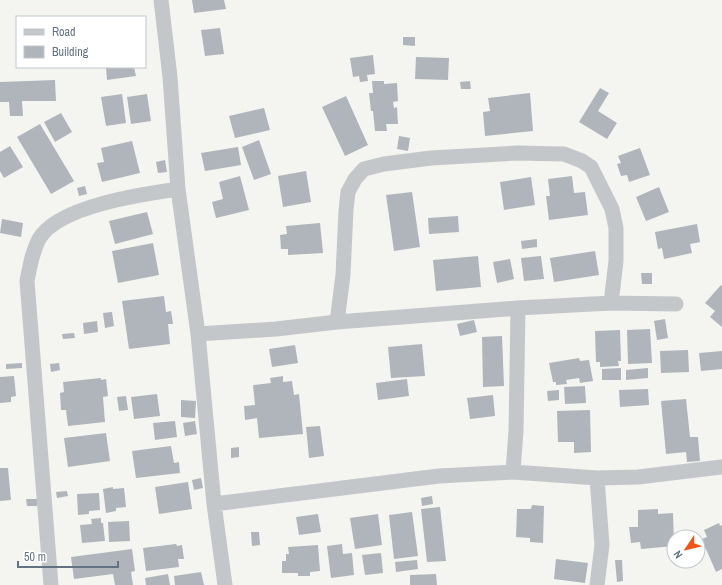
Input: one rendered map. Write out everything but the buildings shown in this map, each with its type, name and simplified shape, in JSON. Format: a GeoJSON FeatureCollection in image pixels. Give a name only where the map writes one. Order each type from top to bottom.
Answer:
{"type":"FeatureCollection","features":[{"type":"Feature","properties":{"kind":"street"},"geometry":{"type":"LineString","coordinates":[[161,0],[170,78],[178,189],[198,334],[214,504],[225,585]]}},
{"type":"Feature","properties":{"kind":"street"},"geometry":{"type":"LineString","coordinates":[[337,322],[343,275],[348,192],[355,179],[364,169],[384,164],[431,158],[517,153],[564,154],[582,161],[591,168],[612,209],[616,228],[616,261],[611,303]]}},
{"type":"Feature","properties":{"kind":"street"},"geometry":{"type":"LineString","coordinates":[[51,585],[27,281],[31,260],[40,238],[58,222],[82,210],[136,195],[178,189]]}},
{"type":"Feature","properties":{"kind":"street"},"geometry":{"type":"LineString","coordinates":[[198,334],[276,329],[337,322],[518,308],[611,303],[676,304]]}},
{"type":"Feature","properties":{"kind":"street"},"geometry":{"type":"LineString","coordinates":[[513,472],[516,431],[518,308]]}},
{"type":"Feature","properties":{"kind":"street"},"geometry":{"type":"LineString","coordinates":[[214,504],[439,476],[513,472],[597,478],[638,477],[722,467]]}},
{"type":"Feature","properties":{"kind":"street"},"geometry":{"type":"LineString","coordinates":[[597,478],[602,545],[597,585]]}}]}
